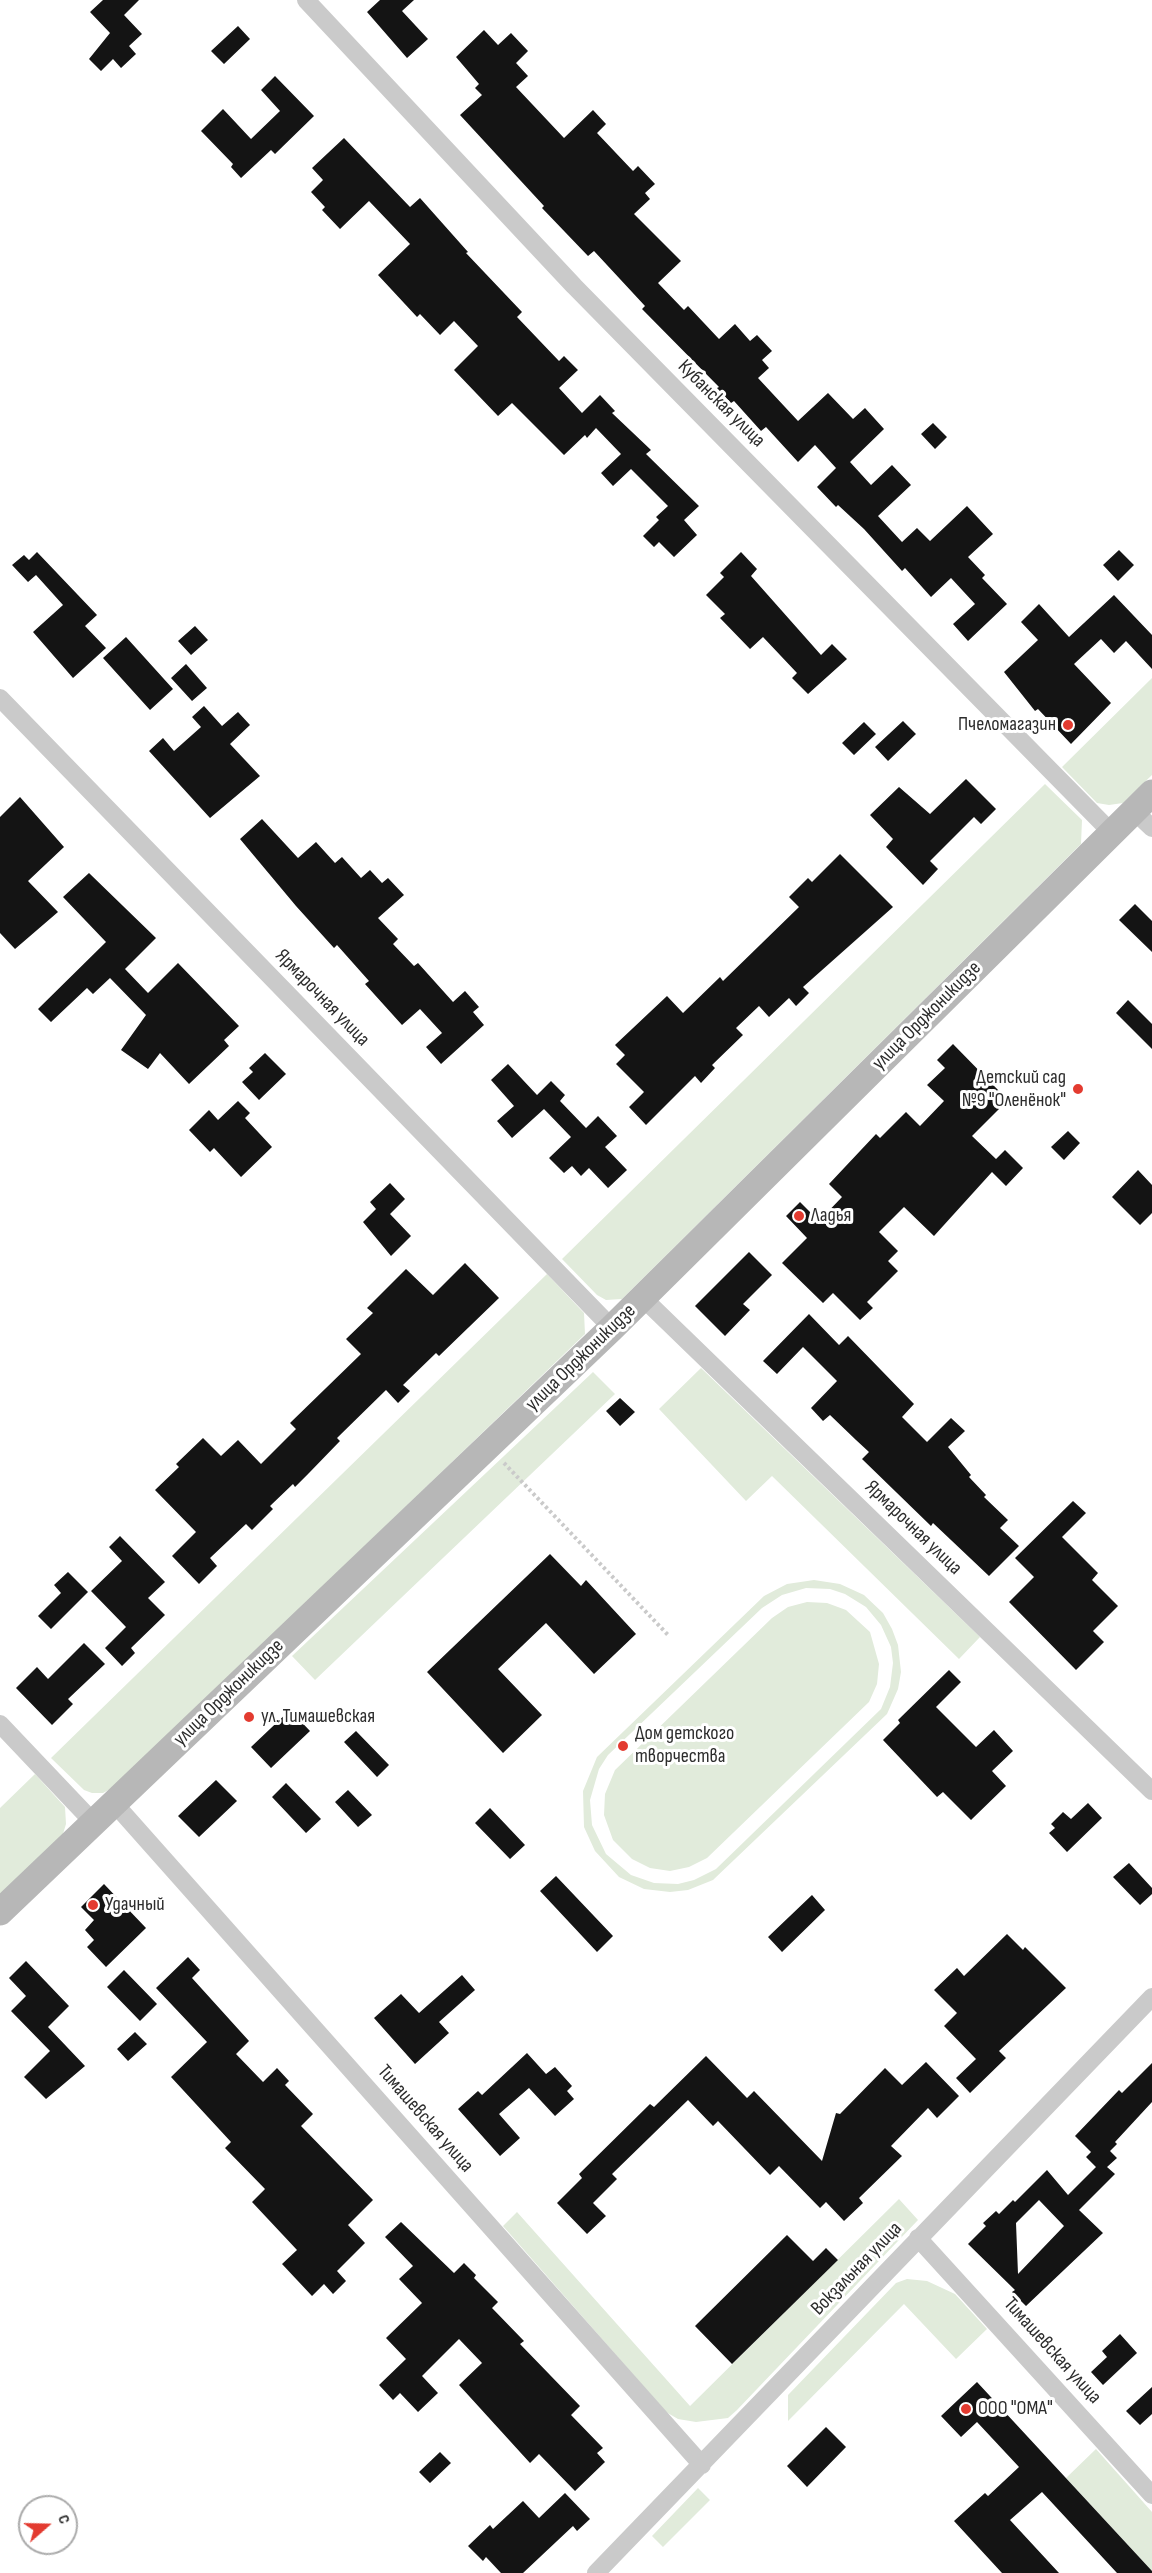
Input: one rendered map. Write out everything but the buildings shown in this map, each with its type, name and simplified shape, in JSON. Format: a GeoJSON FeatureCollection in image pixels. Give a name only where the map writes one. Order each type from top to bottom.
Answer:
{"type":"FeatureCollection","features":[{"type":"Feature","properties":{"kind":"main road","name":"улица Орджоникидзе"},"geometry":{"type":"LineString","coordinates":[[0,1912],[643,1298],[1112,833],[1146,811]]}},
{"type":"Feature","properties":{"kind":"street","name":"Кубанская улица"},"geometry":{"type":"LineString","coordinates":[[306,0],[574,286],[1112,833]]}},
{"type":"Feature","properties":{"kind":"street","name":"Ярмарочная улица"},"geometry":{"type":"LineString","coordinates":[[0,698],[612,1328]]}},
{"type":"Feature","properties":{"kind":"street","name":"Ярмарочная улица"},"geometry":{"type":"LineString","coordinates":[[643,1298],[1152,1791]]}},
{"type":"Feature","properties":{"kind":"street"},"geometry":{"type":"LineString","coordinates":[[0,1725],[94,1822]]}},
{"type":"Feature","properties":{"kind":"street","name":"Тимашевская улица"},"geometry":{"type":"LineString","coordinates":[[114,1803],[702,2465]]}},
{"type":"Feature","properties":{"kind":"street","name":"Вокзальная улица"},"geometry":{"type":"LineString","coordinates":[[596,2573],[1152,1997]]}},
{"type":"Feature","properties":{"kind":"street","name":"Тимашевская улица"},"geometry":{"type":"LineString","coordinates":[[918,2238],[1152,2495]]}},
{"type":"Feature","properties":{"kind":"path"},"geometry":{"type":"LineString","coordinates":[[489,1446],[669,1636]]}},
{"type":"Feature","properties":{"kind":"green space"},"geometry":{"type":"Polygon","coordinates":[[[1152,678],[1152,775],[1123,803],[1109,805],[1097,803],[1062,767],[1152,678]]]}},
{"type":"Feature","properties":{"kind":"green space"},"geometry":{"type":"Polygon","coordinates":[[[1045,784],[1082,820],[1081,844],[622,1299],[606,1300],[597,1295],[562,1259],[1045,784]]]}},
{"type":"Feature","properties":{"kind":"green space"},"geometry":{"type":"Polygon","coordinates":[[[547,1274],[584,1313],[585,1334],[114,1787],[103,1793],[84,1790],[51,1758],[547,1274]]]}},
{"type":"Feature","properties":{"kind":"green space"},"geometry":{"type":"Polygon","coordinates":[[[701,1368],[980,1637],[959,1659],[772,1476],[746,1501],[659,1409],[701,1368]]]}},
{"type":"Feature","properties":{"kind":"green space"},"geometry":{"type":"Polygon","coordinates":[[[593,1372],[615,1394],[315,1680],[292,1656],[593,1372]]]}},
{"type":"Feature","properties":{"kind":"green space"},"geometry":{"type":"Polygon","coordinates":[[[814,1580],[840,1584],[864,1595],[883,1613],[898,1645],[901,1672],[898,1689],[887,1714],[713,1880],[688,1890],[670,1892],[644,1889],[619,1877],[595,1851],[584,1827],[583,1791],[597,1757],[764,1596],[787,1584],[814,1580]],[[806,1588],[782,1595],[762,1608],[608,1755],[599,1769],[590,1800],[592,1825],[606,1854],[631,1875],[654,1883],[678,1884],[694,1880],[716,1869],[881,1709],[890,1687],[893,1663],[891,1647],[881,1625],[866,1607],[845,1594],[830,1589],[806,1588]]]}},
{"type":"Feature","properties":{"kind":"green space"},"geometry":{"type":"Polygon","coordinates":[[[807,1602],[827,1603],[846,1610],[870,1632],[879,1664],[877,1684],[869,1702],[707,1858],[689,1867],[670,1871],[650,1868],[632,1859],[613,1840],[604,1815],[605,1794],[615,1770],[772,1618],[788,1607],[807,1602]]]}},
{"type":"Feature","properties":{"kind":"green space"},"geometry":{"type":"Polygon","coordinates":[[[35,1774],[65,1807],[66,1824],[62,1837],[0,1895],[0,1808],[35,1774]]]}},
{"type":"Feature","properties":{"kind":"green space"},"geometry":{"type":"Polygon","coordinates":[[[899,2199],[918,2220],[737,2410],[728,2418],[696,2422],[678,2419],[666,2412],[503,2226],[517,2212],[690,2406],[899,2199]]]}},
{"type":"Feature","properties":{"kind":"green space"},"geometry":{"type":"Polygon","coordinates":[[[907,2279],[927,2281],[955,2294],[987,2329],[956,2359],[904,2304],[788,2421],[788,2395],[896,2283],[907,2279]]]}},
{"type":"Feature","properties":{"kind":"green space"},"geometry":{"type":"Polygon","coordinates":[[[1096,2449],[1152,2512],[1152,2571],[1066,2478],[1096,2449]]]}},
{"type":"Feature","properties":{"kind":"green space"},"geometry":{"type":"Polygon","coordinates":[[[698,2488],[710,2500],[663,2547],[652,2536],[698,2488]]]}},
{"type":"Feature","properties":{"kind":"place","name":"Пчеломагазин"},"geometry":{"type":"Point","coordinates":[1068,725]}},
{"type":"Feature","properties":{"kind":"place","name":"Детский сад №9 \"Оленёнок\""},"geometry":{"type":"Point","coordinates":[1078,1089]}},
{"type":"Feature","properties":{"kind":"place","name":"Ладья"},"geometry":{"type":"Point","coordinates":[799,1216]}},
{"type":"Feature","properties":{"kind":"place","name":"ул. Тимашевская"},"geometry":{"type":"Point","coordinates":[249,1717]}},
{"type":"Feature","properties":{"kind":"place","name":"Дом детского творчества"},"geometry":{"type":"Point","coordinates":[623,1746]}},
{"type":"Feature","properties":{"kind":"place","name":"Удачный"},"geometry":{"type":"Point","coordinates":[93,1905]}},
{"type":"Feature","properties":{"kind":"place","name":"ООО \"ОМА\""},"geometry":{"type":"Point","coordinates":[966,2409]}}]}
